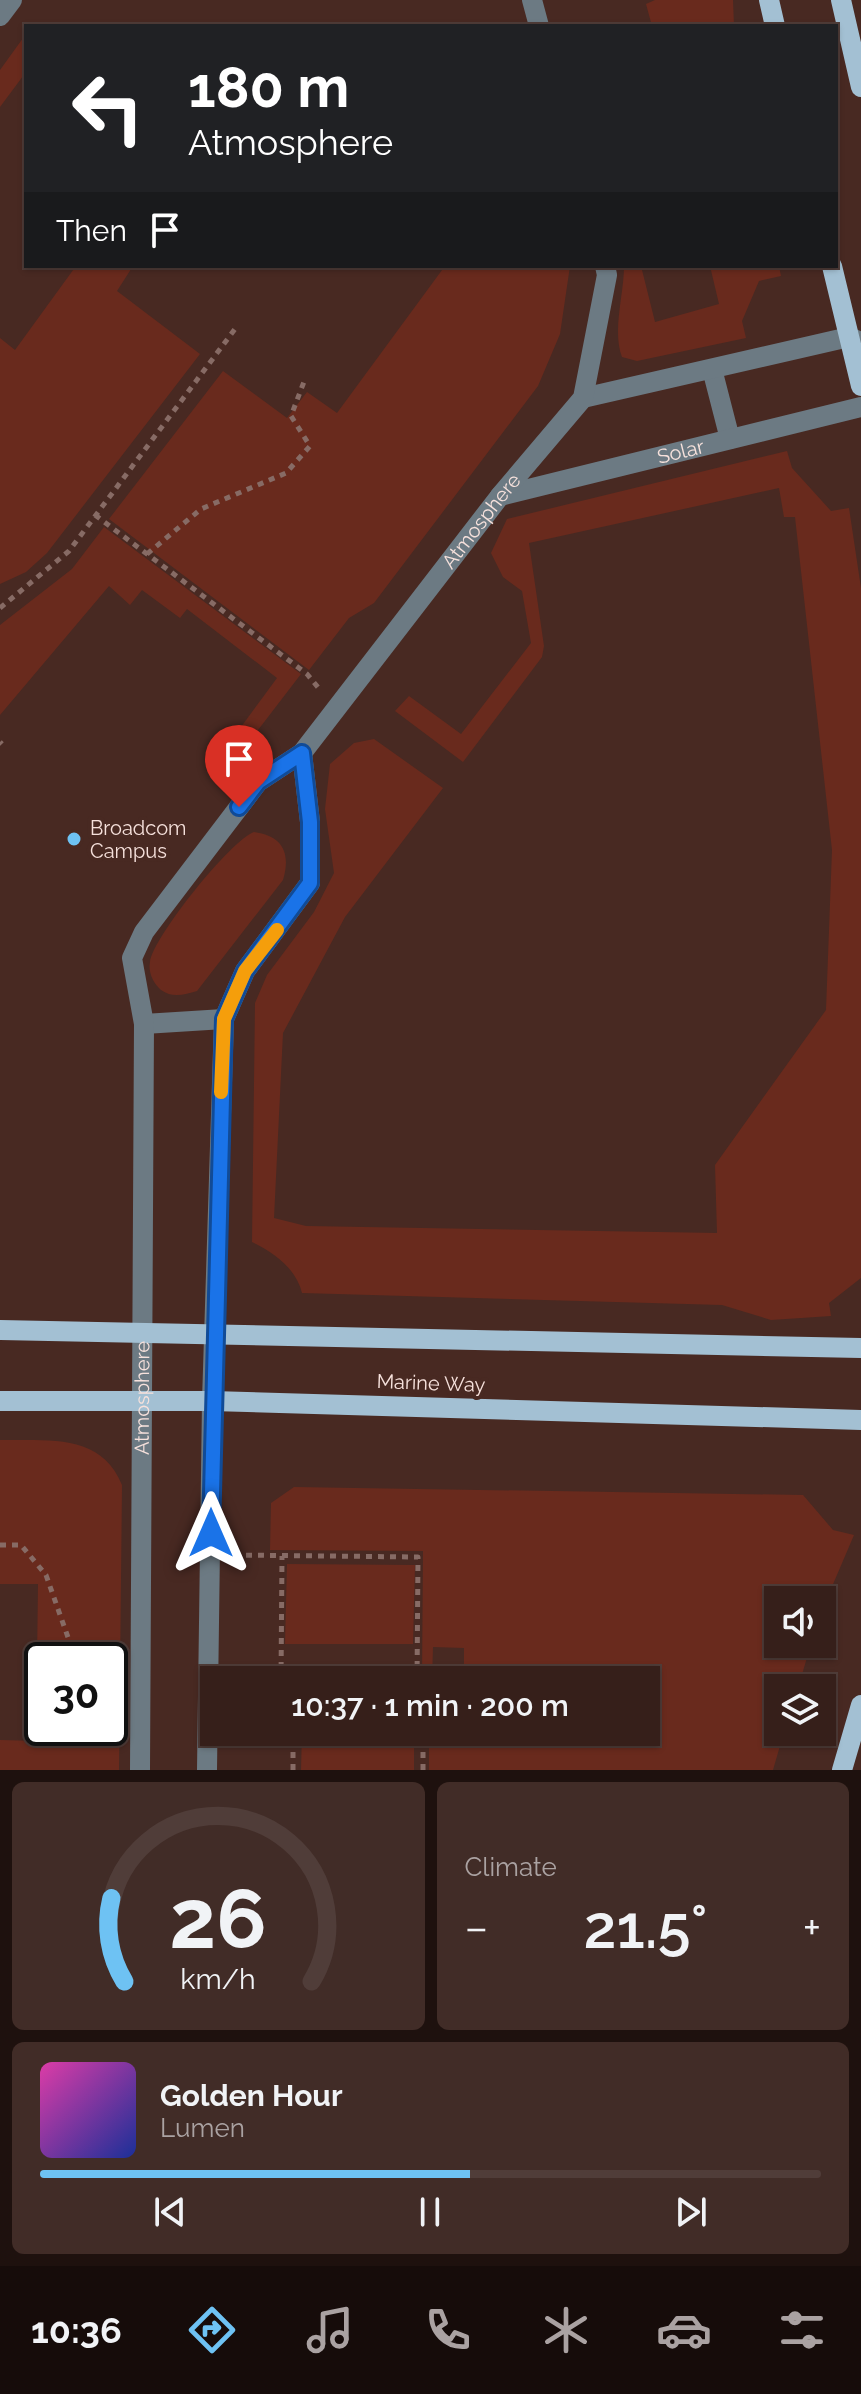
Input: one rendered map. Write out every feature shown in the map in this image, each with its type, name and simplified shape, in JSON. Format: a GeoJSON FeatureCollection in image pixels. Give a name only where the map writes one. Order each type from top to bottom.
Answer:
{"type":"FeatureCollection","features":[{"type":"Feature","properties":{"kind":"main road"},"geometry":{"type":"LineString","coordinates":[[769,0],[775,24]]}},
{"type":"Feature","properties":{"kind":"main road"},"geometry":{"type":"LineString","coordinates":[[841,0],[861,87]]}},
{"type":"Feature","properties":{"kind":"main road"},"geometry":{"type":"LineString","coordinates":[[833,268],[855,340],[861,386]]}},
{"type":"Feature","properties":{"kind":"main road"},"geometry":{"type":"LineString","coordinates":[[0,1330],[861,1348]]}},
{"type":"Feature","properties":{"kind":"main road","name":"Marine Way"},"geometry":{"type":"LineString","coordinates":[[0,1401],[212,1401],[861,1420]]}},
{"type":"Feature","properties":{"kind":"main road"},"geometry":{"type":"LineString","coordinates":[[842,1770],[861,1705]]}},
{"type":"Feature","properties":{"kind":"street"},"geometry":{"type":"LineString","coordinates":[[0,16],[12,0]]}},
{"type":"Feature","properties":{"kind":"street"},"geometry":{"type":"LineString","coordinates":[[532,0],[538,24]]}},
{"type":"Feature","properties":{"kind":"street","name":"Atmosphere"},"geometry":{"type":"LineString","coordinates":[[140,1770],[144,1024],[132,958],[144,932],[258,782],[302,753],[500,496],[583,398],[607,275],[605,268]]}},
{"type":"Feature","properties":{"kind":"street"},"geometry":{"type":"LineString","coordinates":[[583,398],[855,340]]}},
{"type":"Feature","properties":{"kind":"street"},"geometry":{"type":"LineString","coordinates":[[712,369],[730,439]]}},
{"type":"Feature","properties":{"kind":"street","name":"Solar"},"geometry":{"type":"LineString","coordinates":[[500,496],[861,407]]}},
{"type":"Feature","properties":{"kind":"street"},"geometry":{"type":"LineString","coordinates":[[207,1770],[212,1401],[224,1019],[245,971],[310,883],[310,822],[302,753]]}},
{"type":"Feature","properties":{"kind":"street"},"geometry":{"type":"LineString","coordinates":[[144,1024],[224,1019]]}},
{"type":"Feature","properties":{"kind":"path"},"geometry":{"type":"LineString","coordinates":[[0,608],[69,551],[235,329]]}},
{"type":"Feature","properties":{"kind":"path"},"geometry":{"type":"LineString","coordinates":[[147,554],[201,509],[286,473],[310,446],[291,416],[305,379]]}},
{"type":"Feature","properties":{"kind":"path"},"geometry":{"type":"LineString","coordinates":[[95,515],[307,674],[326,696]]}},
{"type":"Feature","properties":{"kind":"path"},"geometry":{"type":"LineString","coordinates":[[0,1545],[21,1545],[46,1575],[70,1642]]}},
{"type":"Feature","properties":{"kind":"path"},"geometry":{"type":"LineString","coordinates":[[211,1555],[418,1557],[417,1666]]}},
{"type":"Feature","properties":{"kind":"path"},"geometry":{"type":"LineString","coordinates":[[281,1666],[282,1556]]}},
{"type":"Feature","properties":{"kind":"path"},"geometry":{"type":"LineString","coordinates":[[293,1746],[293,1770]]}},
{"type":"Feature","properties":{"kind":"path"},"geometry":{"type":"LineString","coordinates":[[423,1746],[423,1770]]}},
{"type":"Feature","properties":{"kind":"shaded area"},"geometry":{"type":"Polygon","coordinates":[[[655,0],[733,0],[734,24],[651,24],[646,4],[655,0]]]}},
{"type":"Feature","properties":{"kind":"shaded area"},"geometry":{"type":"Polygon","coordinates":[[[24,37],[24,75],[0,107],[0,70],[24,37]]]}},
{"type":"Feature","properties":{"kind":"shaded area"},"geometry":{"type":"Polygon","coordinates":[[[75,268],[132,268],[117,291],[200,354],[47,553],[26,572],[0,584],[0,338],[15,350],[75,268]]]}},
{"type":"Feature","properties":{"kind":"shaded area"},"geometry":{"type":"Polygon","coordinates":[[[444,268],[570,268],[560,334],[538,386],[374,603],[349,618],[309,670],[109,519],[223,371],[287,418],[307,392],[337,413],[444,268]]]}},
{"type":"Feature","properties":{"kind":"shaded area"},"geometry":{"type":"Polygon","coordinates":[[[624,268],[642,268],[655,322],[719,304],[710,268],[779,268],[781,276],[759,281],[742,321],[746,338],[637,361],[622,357],[619,347],[618,324],[624,268]]]}},
{"type":"Feature","properties":{"kind":"shaded area"},"geometry":{"type":"Polygon","coordinates":[[[787,451],[792,468],[831,511],[849,508],[861,588],[861,1278],[829,1303],[831,1316],[771,1320],[722,1305],[302,1293],[295,1276],[283,1262],[252,1242],[255,1003],[267,975],[314,912],[334,873],[325,809],[330,764],[354,743],[374,739],[443,788],[345,917],[283,1033],[274,1218],[306,1226],[717,1233],[715,1165],[826,1010],[832,850],[795,517],[784,517],[779,488],[529,543],[544,646],[542,657],[463,762],[395,711],[409,696],[461,734],[531,643],[522,591],[503,577],[491,553],[507,519],[787,451]]]}},
{"type":"Feature","properties":{"kind":"shaded area"},"geometry":{"type":"Polygon","coordinates":[[[104,527],[301,674],[242,751],[230,742],[277,678],[187,609],[180,618],[142,590],[130,605],[109,586],[0,715],[0,625],[72,569],[104,527]]]}},
{"type":"Feature","properties":{"kind":"shaded area"},"geometry":{"type":"Polygon","coordinates":[[[254,832],[272,837],[282,847],[286,862],[283,880],[197,991],[178,995],[165,993],[150,973],[154,950],[194,891],[228,852],[254,832]]]}},
{"type":"Feature","properties":{"kind":"shaded area"},"geometry":{"type":"Polygon","coordinates":[[[0,1440],[55,1441],[87,1448],[113,1468],[122,1485],[120,1642],[37,1642],[38,1584],[0,1584],[0,1440]]]}},
{"type":"Feature","properties":{"kind":"shaded area"},"geometry":{"type":"Polygon","coordinates":[[[294,1487],[803,1495],[833,1530],[854,1535],[832,1586],[764,1586],[764,1658],[807,1658],[802,1674],[764,1674],[764,1746],[780,1746],[773,1770],[429,1770],[429,1746],[660,1746],[660,1666],[464,1666],[464,1648],[433,1647],[432,1666],[422,1666],[423,1551],[270,1550],[271,1503],[294,1487]]]}},
{"type":"Feature","properties":{"kind":"shaded area"},"geometry":{"type":"Polygon","coordinates":[[[287,1564],[415,1565],[413,1644],[285,1644],[287,1564]]]}},
{"type":"Feature","properties":{"kind":"shaded area"},"geometry":{"type":"Polygon","coordinates":[[[0,1740],[24,1741],[24,1746],[119,1746],[119,1770],[0,1770],[0,1740]]]}},
{"type":"Feature","properties":{"kind":"shaded area"},"geometry":{"type":"Polygon","coordinates":[[[302,1746],[414,1746],[414,1770],[301,1770],[302,1746]]]}},
{"type":"Feature","properties":{"kind":"slow traffic"},"geometry":{"type":"LineString","coordinates":[[221,1092],[224,1019],[245,971],[277,930]]}},
{"type":"Feature","properties":{"kind":"place","name":"Broadcom Campus"},"geometry":{"type":"Point","coordinates":[74,839]}},
{"type":"Feature","properties":{"kind":"route"},"geometry":{"type":"LineString","coordinates":[[211,1533],[224,1019],[245,971],[310,883],[310,822],[302,753],[258,782],[239,807]]}}]}
